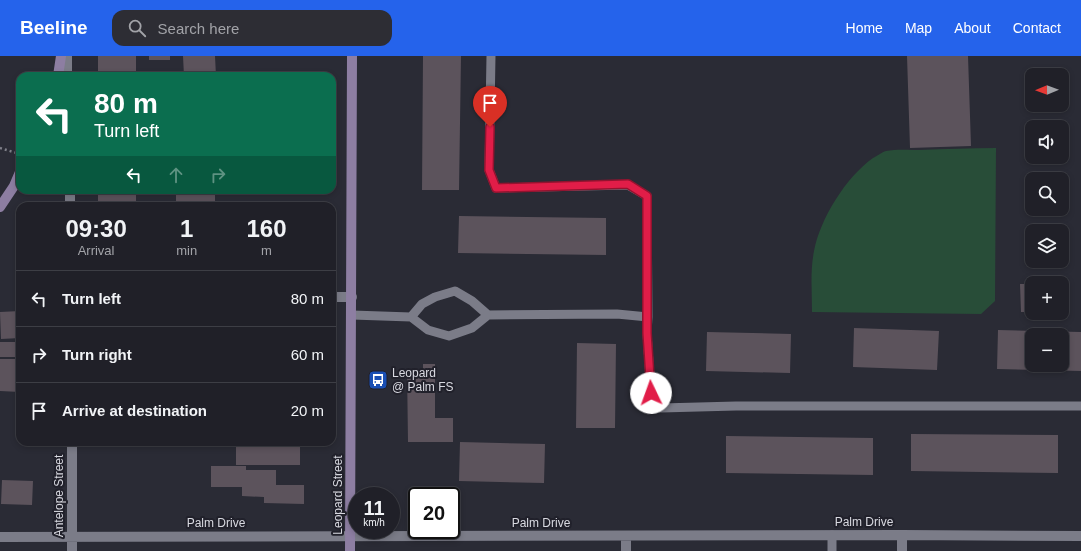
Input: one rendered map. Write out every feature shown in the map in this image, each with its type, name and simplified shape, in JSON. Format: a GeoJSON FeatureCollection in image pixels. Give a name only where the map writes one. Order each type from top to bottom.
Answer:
{"type":"FeatureCollection","features":[{"type":"Feature","properties":{"kind":"main road"},"geometry":{"type":"LineString","coordinates":[[59,72],[61,56]]}},
{"type":"Feature","properties":{"kind":"main road","name":"Leopard Street"},"geometry":{"type":"LineString","coordinates":[[350,487],[352,56]]}},
{"type":"Feature","properties":{"kind":"main road"},"geometry":{"type":"LineString","coordinates":[[0,207],[16,181]]}},
{"type":"Feature","properties":{"kind":"main road","name":"Leopard Street"},"geometry":{"type":"LineString","coordinates":[[350,539],[350,551]]}},
{"type":"Feature","properties":{"kind":"street"},"geometry":{"type":"LineString","coordinates":[[67,56],[67,72]]}},
{"type":"Feature","properties":{"kind":"street"},"geometry":{"type":"LineString","coordinates":[[336,297],[352,297]]}},
{"type":"Feature","properties":{"kind":"street","name":"Antelope Street"},"geometry":{"type":"LineString","coordinates":[[72,446],[72,551]]}},
{"type":"Feature","properties":{"kind":"street"},"geometry":{"type":"LineString","coordinates":[[902,535],[902,551]]}},
{"type":"Feature","properties":{"kind":"street","name":"Palm Drive"},"geometry":{"type":"LineString","coordinates":[[0,537],[348,536]]}},
{"type":"Feature","properties":{"kind":"street","name":"Palm Drive"},"geometry":{"type":"LineString","coordinates":[[400,536],[1081,536]]}},
{"type":"Feature","properties":{"kind":"street"},"geometry":{"type":"LineString","coordinates":[[626,536],[626,551]]}},
{"type":"Feature","properties":{"kind":"lane"},"geometry":{"type":"LineString","coordinates":[[491,56],[489,170],[496,188],[628,184],[647,196],[647,333],[651,393],[661,408],[736,406],[1081,406]]}},
{"type":"Feature","properties":{"kind":"lane"},"geometry":{"type":"LineString","coordinates":[[411,316],[422,304],[435,297],[455,291],[472,301],[488,315]]}},
{"type":"Feature","properties":{"kind":"lane"},"geometry":{"type":"LineString","coordinates":[[352,315],[411,316],[428,330],[449,336],[472,328],[488,315],[617,314],[648,317]]}},
{"type":"Feature","properties":{"kind":"lane"},"geometry":{"type":"LineString","coordinates":[[832,535],[832,551]]}},
{"type":"Feature","properties":{"kind":"path"},"geometry":{"type":"LineString","coordinates":[[0,148],[16,153]]}},
{"type":"Feature","properties":{"kind":"green space"},"geometry":{"type":"Polygon","coordinates":[[[996,148],[995,301],[981,314],[812,312],[812,266],[817,239],[828,213],[844,187],[863,166],[881,153],[890,150],[996,148]]]}},
{"type":"Feature","properties":{"kind":"building"},"geometry":{"type":"Polygon","coordinates":[[[98,56],[136,56],[136,72],[98,72],[98,56]]]}},
{"type":"Feature","properties":{"kind":"building"},"geometry":{"type":"Polygon","coordinates":[[[149,56],[170,56],[170,60],[149,60],[149,56]]]}},
{"type":"Feature","properties":{"kind":"building"},"geometry":{"type":"Polygon","coordinates":[[[183,56],[215,56],[216,72],[184,72],[183,56]]]}},
{"type":"Feature","properties":{"kind":"building"},"geometry":{"type":"Polygon","coordinates":[[[423,56],[461,56],[459,190],[422,190],[423,56]]]}},
{"type":"Feature","properties":{"kind":"building"},"geometry":{"type":"Polygon","coordinates":[[[907,56],[968,56],[971,146],[910,148],[907,56]]]}},
{"type":"Feature","properties":{"kind":"building"},"geometry":{"type":"Polygon","coordinates":[[[98,194],[136,194],[136,202],[98,202],[98,194]]]}},
{"type":"Feature","properties":{"kind":"building"},"geometry":{"type":"Polygon","coordinates":[[[176,194],[215,194],[215,202],[176,202],[176,194]]]}},
{"type":"Feature","properties":{"kind":"building"},"geometry":{"type":"Polygon","coordinates":[[[459,216],[606,218],[606,255],[458,253],[459,216]]]}},
{"type":"Feature","properties":{"kind":"building"},"geometry":{"type":"Polygon","coordinates":[[[1020,284],[1025,284],[1025,312],[1021,312],[1020,284]]]}},
{"type":"Feature","properties":{"kind":"building"},"geometry":{"type":"Polygon","coordinates":[[[16,311],[16,338],[1,339],[0,312],[16,311]]]}},
{"type":"Feature","properties":{"kind":"building"},"geometry":{"type":"Polygon","coordinates":[[[854,328],[939,331],[937,370],[853,367],[854,328]]]}},
{"type":"Feature","properties":{"kind":"building"},"geometry":{"type":"Polygon","coordinates":[[[998,330],[1025,331],[1025,370],[997,369],[998,330]]]}},
{"type":"Feature","properties":{"kind":"building"},"geometry":{"type":"Polygon","coordinates":[[[707,332],[791,334],[790,373],[706,371],[707,332]]]}},
{"type":"Feature","properties":{"kind":"building"},"geometry":{"type":"Polygon","coordinates":[[[1069,332],[1081,332],[1081,371],[1069,371],[1069,332]]]}},
{"type":"Feature","properties":{"kind":"building"},"geometry":{"type":"Polygon","coordinates":[[[0,342],[16,342],[16,357],[0,357],[0,342]]]}},
{"type":"Feature","properties":{"kind":"building"},"geometry":{"type":"Polygon","coordinates":[[[577,343],[616,344],[615,428],[576,428],[577,343]]]}},
{"type":"Feature","properties":{"kind":"building"},"geometry":{"type":"Polygon","coordinates":[[[0,359],[16,359],[16,392],[0,391],[0,359]]]}},
{"type":"Feature","properties":{"kind":"building"},"geometry":{"type":"Polygon","coordinates":[[[423,364],[435,364],[435,418],[453,418],[453,442],[408,442],[407,369],[423,369],[423,364]]]}},
{"type":"Feature","properties":{"kind":"building"},"geometry":{"type":"Polygon","coordinates":[[[911,434],[1058,435],[1058,473],[911,471],[911,434]]]}},
{"type":"Feature","properties":{"kind":"building"},"geometry":{"type":"Polygon","coordinates":[[[726,436],[873,438],[873,475],[726,473],[726,436]]]}},
{"type":"Feature","properties":{"kind":"building"},"geometry":{"type":"Polygon","coordinates":[[[460,442],[545,444],[544,483],[459,481],[460,442]]]}},
{"type":"Feature","properties":{"kind":"building"},"geometry":{"type":"Polygon","coordinates":[[[236,446],[300,446],[300,465],[236,465],[236,446]]]}},
{"type":"Feature","properties":{"kind":"building"},"geometry":{"type":"Polygon","coordinates":[[[211,466],[246,466],[246,470],[276,470],[276,485],[304,485],[304,504],[264,503],[264,497],[242,496],[242,487],[211,487],[211,466]]]}},
{"type":"Feature","properties":{"kind":"building"},"geometry":{"type":"Polygon","coordinates":[[[2,480],[33,481],[32,505],[1,504],[2,480]]]}},
{"type":"Feature","properties":{"kind":"place","name":"Leopard @ Palm FS"},"geometry":{"type":"Point","coordinates":[378,380]}},
{"type":"Feature","properties":{"kind":"route"},"geometry":{"type":"LineString","coordinates":[[490,127],[489,170],[496,188],[628,184],[647,196],[647,333],[651,393]]}}]}
